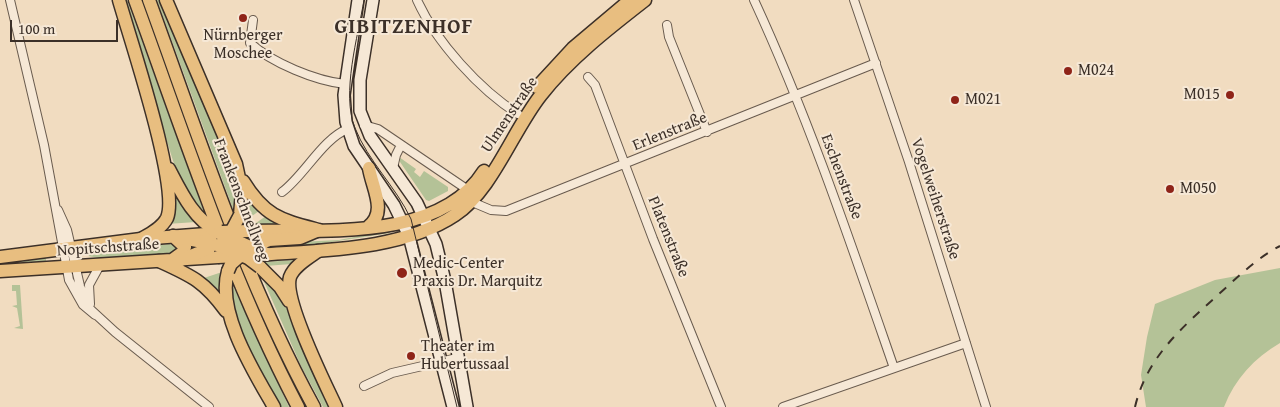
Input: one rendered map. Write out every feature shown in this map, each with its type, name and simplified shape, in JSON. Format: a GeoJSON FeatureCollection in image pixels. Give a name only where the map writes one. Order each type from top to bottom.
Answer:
{"type":"FeatureCollection","features":[{"type":"Feature","properties":{"kind":"main road"},"geometry":{"type":"LineString","coordinates":[[119,0],[165,162],[169,195],[166,220],[140,239]]}},
{"type":"Feature","properties":{"kind":"main road","name":"Frankenschnellweg"},"geometry":{"type":"LineString","coordinates":[[135,0],[237,274],[270,351],[298,407]]}},
{"type":"Feature","properties":{"kind":"main road","name":"Frankenschnellweg"},"geometry":{"type":"LineString","coordinates":[[150,0],[253,279],[279,339],[314,407]]}},
{"type":"Feature","properties":{"kind":"main road"},"geometry":{"type":"LineString","coordinates":[[166,0],[240,177],[258,204],[271,215],[286,222],[319,230]]}},
{"type":"Feature","properties":{"kind":"main road"},"geometry":{"type":"LineString","coordinates":[[358,0],[345,84],[344,108],[348,129],[354,146],[403,221],[409,236],[453,407]]}},
{"type":"Feature","properties":{"kind":"main road"},"geometry":{"type":"LineString","coordinates":[[373,0],[359,92],[360,111],[424,216],[429,228],[442,265],[466,407]]}},
{"type":"Feature","properties":{"kind":"main road","name":"Ulmenstraße"},"geometry":{"type":"LineString","coordinates":[[424,216],[448,206],[467,192],[482,174],[518,114],[557,64],[590,32],[630,0]]}},
{"type":"Feature","properties":{"kind":"main road","name":"Ulmenstraße"},"geometry":{"type":"LineString","coordinates":[[429,228],[453,216],[467,192],[545,90],[585,50],[645,0]]}},
{"type":"Feature","properties":{"kind":"main road"},"geometry":{"type":"LineString","coordinates":[[165,162],[187,203],[217,239],[254,253],[318,251],[409,236],[429,228]]}},
{"type":"Feature","properties":{"kind":"main road"},"geometry":{"type":"LineString","coordinates":[[368,227],[374,221],[378,207],[370,168]]}},
{"type":"Feature","properties":{"kind":"main road"},"geometry":{"type":"LineString","coordinates":[[217,239],[240,214],[242,197],[240,177]]}},
{"type":"Feature","properties":{"kind":"main road"},"geometry":{"type":"LineString","coordinates":[[217,239],[246,231],[368,227],[424,216]]}},
{"type":"Feature","properties":{"kind":"main road"},"geometry":{"type":"LineString","coordinates":[[297,252],[293,242],[319,230]]}},
{"type":"Feature","properties":{"kind":"main road"},"geometry":{"type":"LineString","coordinates":[[173,236],[185,247],[183,252],[171,260],[204,284],[228,315],[274,407]]}},
{"type":"Feature","properties":{"kind":"main road","name":"Nopitschstraße"},"geometry":{"type":"LineString","coordinates":[[0,257],[173,236],[217,239]]}},
{"type":"Feature","properties":{"kind":"main road"},"geometry":{"type":"LineString","coordinates":[[228,315],[225,299],[226,276],[231,264],[254,253],[269,240],[300,238]]}},
{"type":"Feature","properties":{"kind":"main road"},"geometry":{"type":"LineString","coordinates":[[217,239],[254,253],[280,287],[293,307],[336,407]]}},
{"type":"Feature","properties":{"kind":"main road","name":"Nopitschstraße"},"geometry":{"type":"LineString","coordinates":[[0,272],[171,260],[217,239]]}},
{"type":"Feature","properties":{"kind":"main road"},"geometry":{"type":"LineString","coordinates":[[293,307],[289,288],[290,277],[297,266],[318,251]]}},
{"type":"Feature","properties":{"kind":"street"},"geometry":{"type":"LineString","coordinates":[[10,0],[58,210],[62,216],[71,267],[83,295],[93,312],[209,407]]}},
{"type":"Feature","properties":{"kind":"street"},"geometry":{"type":"LineString","coordinates":[[417,0],[433,28],[453,54],[492,93],[518,114]]}},
{"type":"Feature","properties":{"kind":"street","name":"Eschenstraße"},"geometry":{"type":"LineString","coordinates":[[754,0],[795,95],[849,237],[894,368]]}},
{"type":"Feature","properties":{"kind":"street","name":"Vogelweiherstraße"},"geometry":{"type":"LineString","coordinates":[[854,0],[986,407]]}},
{"type":"Feature","properties":{"kind":"street"},"geometry":{"type":"LineString","coordinates":[[253,20],[250,43],[257,50],[292,68],[333,82],[345,84]]}},
{"type":"Feature","properties":{"kind":"street"},"geometry":{"type":"LineString","coordinates":[[667,25],[669,37],[706,132]]}},
{"type":"Feature","properties":{"kind":"street","name":"Erlenstraße"},"geometry":{"type":"LineString","coordinates":[[368,125],[401,145],[492,210],[506,211],[876,63]]}},
{"type":"Feature","properties":{"kind":"street","name":"Platenstraße"},"geometry":{"type":"LineString","coordinates":[[588,77],[595,85],[722,407]]}},
{"type":"Feature","properties":{"kind":"street"},"geometry":{"type":"LineString","coordinates":[[282,192],[293,184],[337,134],[348,129]]}},
{"type":"Feature","properties":{"kind":"street"},"geometry":{"type":"LineString","coordinates":[[393,168],[401,145]]}},
{"type":"Feature","properties":{"kind":"street"},"geometry":{"type":"LineString","coordinates":[[93,312],[89,285],[100,265]]}},
{"type":"Feature","properties":{"kind":"street"},"geometry":{"type":"LineString","coordinates":[[783,407],[966,343]]}},
{"type":"Feature","properties":{"kind":"street"},"geometry":{"type":"LineString","coordinates":[[364,386],[392,373],[457,358]]}},
{"type":"Feature","properties":{"kind":"green space"},"geometry":{"type":"Polygon","coordinates":[[[122,0],[127,0],[205,215],[193,201],[176,170],[122,0]]]}},
{"type":"Feature","properties":{"kind":"green space"},"geometry":{"type":"Polygon","coordinates":[[[157,0],[161,0],[237,180],[233,209],[157,0]]]}},
{"type":"Feature","properties":{"kind":"green space"},"geometry":{"type":"Polygon","coordinates":[[[399,157],[416,169],[414,172],[420,177],[424,171],[448,187],[448,191],[429,201],[426,200],[398,159],[399,157]]]}},
{"type":"Feature","properties":{"kind":"green space"},"geometry":{"type":"Polygon","coordinates":[[[174,194],[196,222],[167,224],[174,194]]]}},
{"type":"Feature","properties":{"kind":"green space"},"geometry":{"type":"Polygon","coordinates":[[[246,196],[259,211],[252,216],[244,217],[246,196]]]}},
{"type":"Feature","properties":{"kind":"green space"},"geometry":{"type":"Polygon","coordinates":[[[266,216],[281,225],[244,225],[256,223],[266,216]]]}},
{"type":"Feature","properties":{"kind":"green space"},"geometry":{"type":"Polygon","coordinates":[[[389,230],[390,233],[299,247],[297,245],[298,242],[339,240],[389,230]]]}},
{"type":"Feature","properties":{"kind":"green space"},"geometry":{"type":"Polygon","coordinates":[[[169,244],[178,245],[177,253],[99,258],[88,256],[91,254],[169,244]]]}},
{"type":"Feature","properties":{"kind":"green space"},"geometry":{"type":"Polygon","coordinates":[[[46,256],[46,262],[0,265],[0,261],[46,256]]]}},
{"type":"Feature","properties":{"kind":"green space"},"geometry":{"type":"Polygon","coordinates":[[[296,260],[292,264],[265,266],[263,262],[296,260]]]}},
{"type":"Feature","properties":{"kind":"green space"},"geometry":{"type":"Polygon","coordinates":[[[1280,268],[1280,343],[1262,355],[1246,370],[1228,397],[1224,407],[1146,407],[1141,375],[1155,304],[1215,280],[1280,268]]]}},
{"type":"Feature","properties":{"kind":"green space"},"geometry":{"type":"Polygon","coordinates":[[[245,269],[309,407],[303,407],[240,271],[245,269]]]}},
{"type":"Feature","properties":{"kind":"green space"},"geometry":{"type":"Polygon","coordinates":[[[222,272],[221,300],[201,279],[222,272]]]}},
{"type":"Feature","properties":{"kind":"green space"},"geometry":{"type":"Polygon","coordinates":[[[262,277],[285,305],[294,321],[331,407],[323,407],[301,366],[262,277]]]}},
{"type":"Feature","properties":{"kind":"green space"},"geometry":{"type":"Polygon","coordinates":[[[232,284],[289,407],[277,407],[247,347],[236,316],[232,284]]]}},
{"type":"Feature","properties":{"kind":"green space"},"geometry":{"type":"Polygon","coordinates":[[[12,285],[20,285],[23,329],[14,328],[20,326],[17,308],[12,306],[17,305],[16,291],[12,291],[12,285]]]}},
{"type":"Feature","properties":{"kind":"tram line"},"geometry":{"type":"LineString","coordinates":[[364,0],[350,82],[351,114],[355,128],[367,152],[398,196],[411,219],[457,407]]}},
{"type":"Feature","properties":{"kind":"railway"},"geometry":{"type":"LineString","coordinates":[[1135,407],[1148,372],[1168,344],[1241,274],[1280,246]]}},
{"type":"Feature","properties":{"kind":"place","name":"Nürnberger Moschee"},"geometry":{"type":"Point","coordinates":[243,18]}},
{"type":"Feature","properties":{"kind":"place","name":"M024"},"geometry":{"type":"Point","coordinates":[1068,71]}},
{"type":"Feature","properties":{"kind":"place","name":"M015"},"geometry":{"type":"Point","coordinates":[1230,95]}},
{"type":"Feature","properties":{"kind":"place","name":"M021"},"geometry":{"type":"Point","coordinates":[955,100]}},
{"type":"Feature","properties":{"kind":"place","name":"M050"},"geometry":{"type":"Point","coordinates":[1170,189]}},
{"type":"Feature","properties":{"kind":"place","name":"Medic-Center Praxis Dr. Marquitz"},"geometry":{"type":"Point","coordinates":[402,273]}},
{"type":"Feature","properties":{"kind":"place","name":"Theater im Hubertussaal"},"geometry":{"type":"Point","coordinates":[411,356]}},
{"type":"Feature","properties":{"kind":"district","name":"GIBITZENHOF"},"geometry":{"type":"Point","coordinates":[404,28]}}]}
